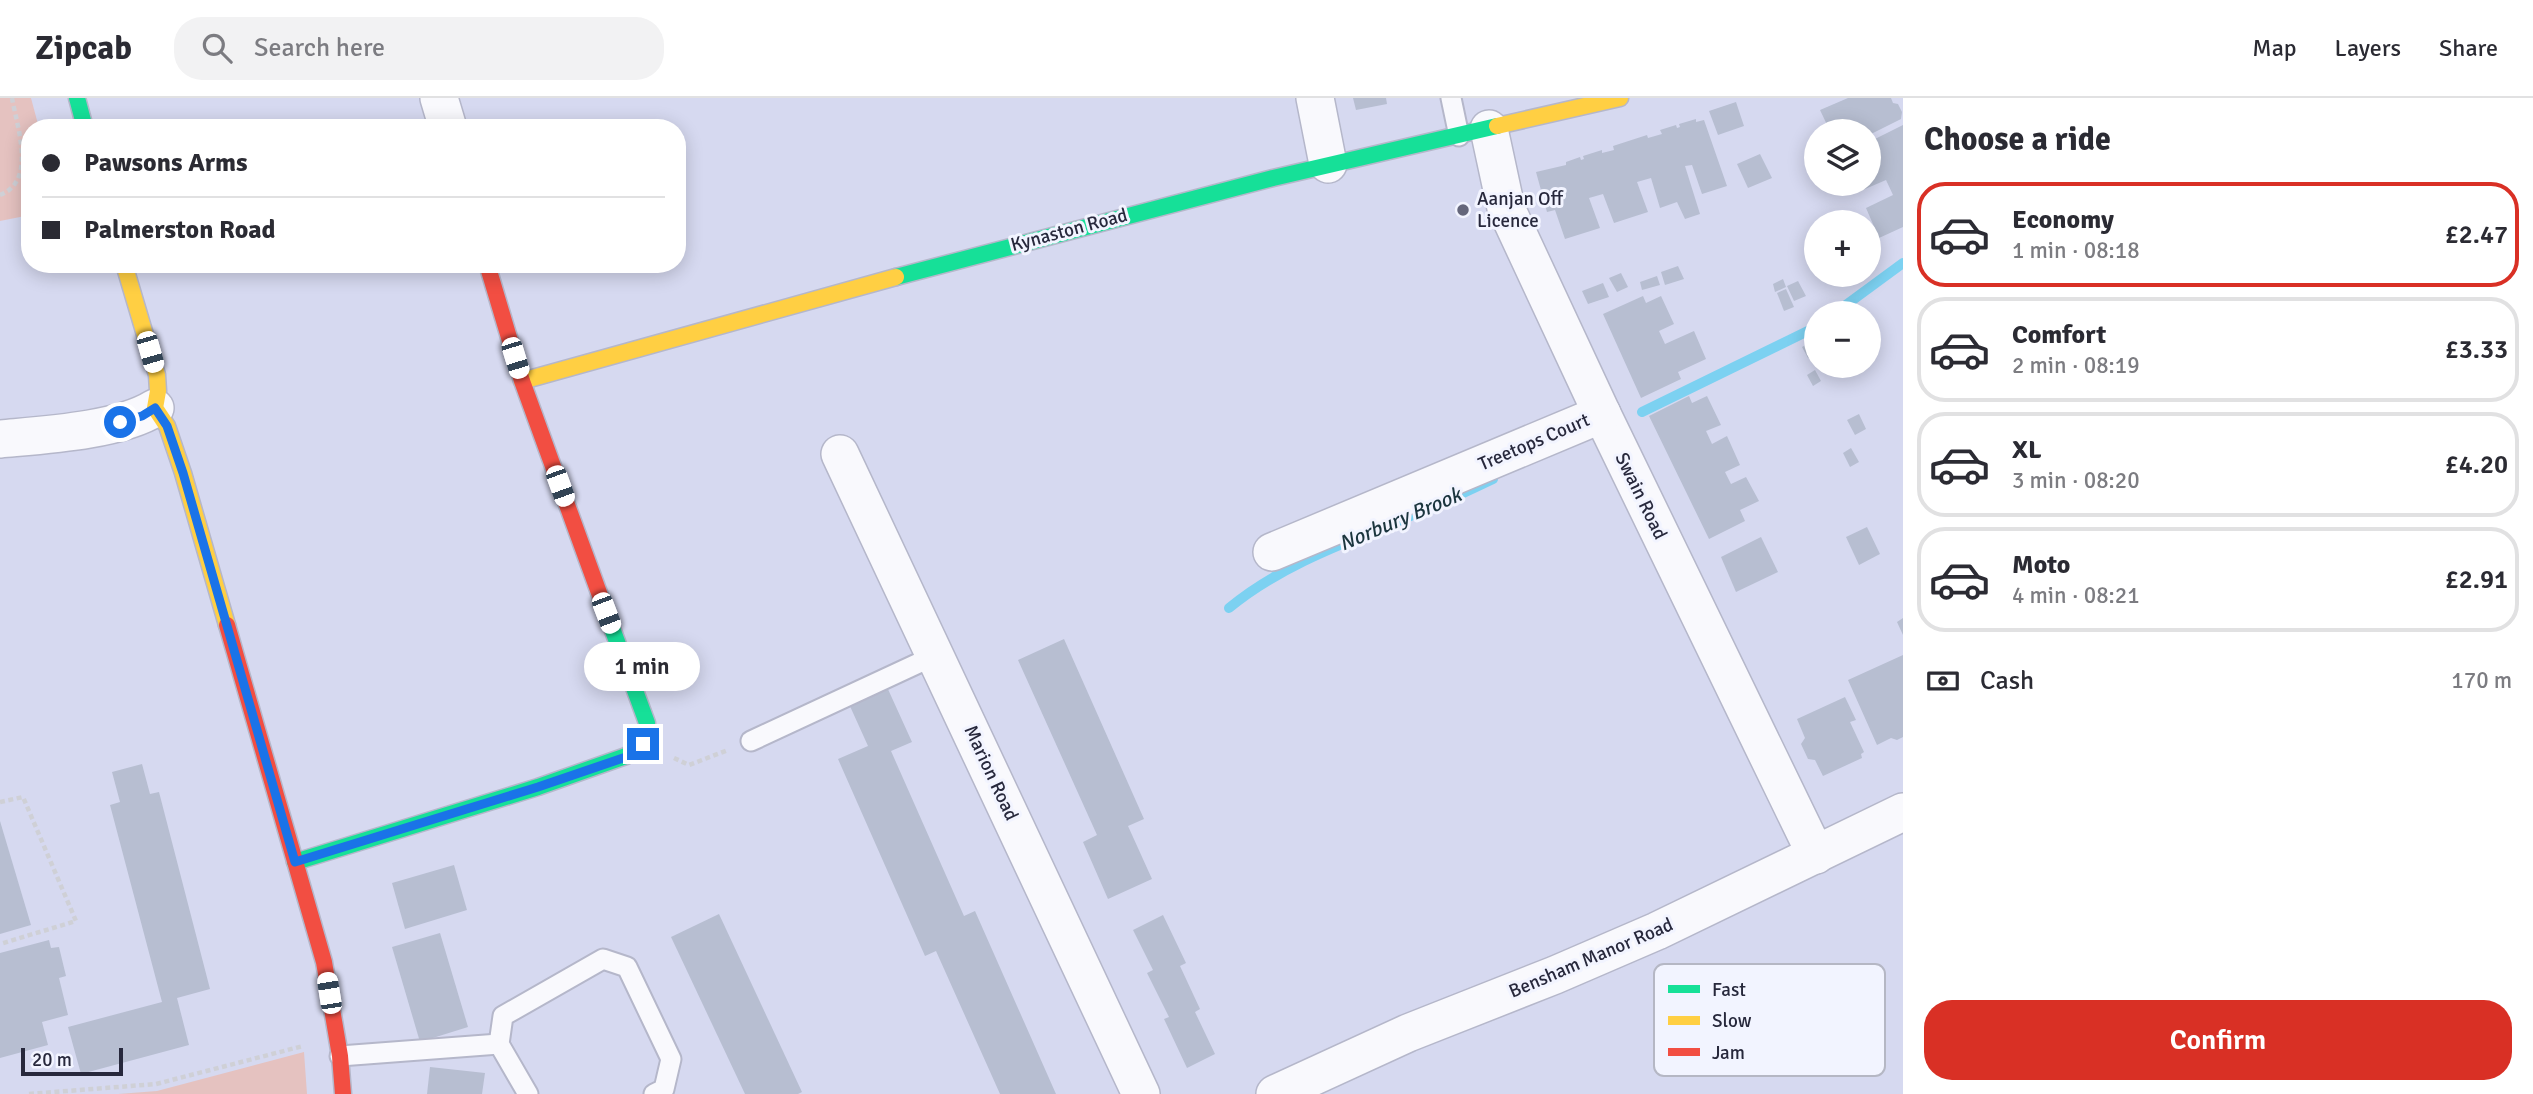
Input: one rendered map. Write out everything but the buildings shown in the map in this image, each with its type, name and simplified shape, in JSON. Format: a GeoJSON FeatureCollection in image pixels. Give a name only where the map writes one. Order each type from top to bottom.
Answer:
{"type":"FeatureCollection","features":[{"type":"Feature","properties":{"kind":"street"},"geometry":{"type":"LineString","coordinates":[[77,98],[83,119]]}},
{"type":"Feature","properties":{"kind":"street"},"geometry":{"type":"LineString","coordinates":[[439,98],[445,119]]}},
{"type":"Feature","properties":{"kind":"street"},"geometry":{"type":"LineString","coordinates":[[1315,98],[1328,164]]}},
{"type":"Feature","properties":{"kind":"street","name":"Kynaston Road"},"geometry":{"type":"LineString","coordinates":[[522,381],[988,251],[1328,164],[1620,98]]}},
{"type":"Feature","properties":{"kind":"street","name":"Swain Road"},"geometry":{"type":"LineString","coordinates":[[1474,132],[1506,208],[1602,414],[1816,855]]}},
{"type":"Feature","properties":{"kind":"street"},"geometry":{"type":"LineString","coordinates":[[127,273],[157,375],[155,408],[167,426],[183,473],[324,962],[343,1094]]}},
{"type":"Feature","properties":{"kind":"street"},"geometry":{"type":"LineString","coordinates":[[295,862],[538,787],[626,757],[643,744],[647,723],[522,381],[490,273]]}},
{"type":"Feature","properties":{"kind":"street"},"geometry":{"type":"LineString","coordinates":[[0,439],[72,432],[142,416],[155,408]]}},
{"type":"Feature","properties":{"kind":"street","name":"Treetops Court"},"geometry":{"type":"LineString","coordinates":[[1272,552],[1602,414]]}},
{"type":"Feature","properties":{"kind":"street","name":"Marion Road"},"geometry":{"type":"LineString","coordinates":[[840,454],[1141,1094]]}},
{"type":"Feature","properties":{"kind":"street","name":"Bensham Manor Road"},"geometry":{"type":"LineString","coordinates":[[1275,1094],[1408,1033],[1556,975],[1657,931],[1903,813]]}},
{"type":"Feature","properties":{"kind":"lane"},"geometry":{"type":"LineString","coordinates":[[1451,98],[1474,132]]}},
{"type":"Feature","properties":{"kind":"lane"},"geometry":{"type":"LineString","coordinates":[[751,741],[936,655]]}},
{"type":"Feature","properties":{"kind":"lane"},"geometry":{"type":"LineString","coordinates":[[527,1094],[499,1044],[503,1016],[603,959],[627,967],[671,1059],[664,1089],[654,1094]]}},
{"type":"Feature","properties":{"kind":"lane"},"geometry":{"type":"LineString","coordinates":[[338,1046],[499,1044]]}},
{"type":"Feature","properties":{"kind":"path"},"geometry":{"type":"LineString","coordinates":[[12,98],[21,151]]}},
{"type":"Feature","properties":{"kind":"path"},"geometry":{"type":"LineString","coordinates":[[0,195],[7,192],[21,172]]}},
{"type":"Feature","properties":{"kind":"path"},"geometry":{"type":"LineString","coordinates":[[643,744],[689,765],[751,741]]}},
{"type":"Feature","properties":{"kind":"path"},"geometry":{"type":"LineString","coordinates":[[0,802],[23,797],[76,921],[0,944]]}},
{"type":"Feature","properties":{"kind":"path"},"geometry":{"type":"LineString","coordinates":[[29,1094],[156,1084],[338,1046]]}},
{"type":"Feature","properties":{"kind":"shaded area"},"geometry":{"type":"Polygon","coordinates":[[[0,98],[31,98],[37,119],[21,119],[21,217],[0,221],[0,98]]]}},
{"type":"Feature","properties":{"kind":"shaded area"},"geometry":{"type":"Polygon","coordinates":[[[304,1052],[307,1094],[118,1094],[157,1091],[304,1052]]]}},
{"type":"Feature","properties":{"kind":"waterway","name":"Norbury Brook"},"geometry":{"type":"LineString","coordinates":[[1851,301],[1903,263]]}},
{"type":"Feature","properties":{"kind":"waterway","name":"Norbury Brook"},"geometry":{"type":"LineString","coordinates":[[1642,412],[1804,333]]}},
{"type":"Feature","properties":{"kind":"waterway","name":"Norbury Brook"},"geometry":{"type":"LineString","coordinates":[[1229,608],[1275,576],[1300,563],[1493,479]]}},
{"type":"Feature","properties":{"kind":"traffic: fast"},"geometry":{"type":"LineString","coordinates":[[77,98],[83,119]]}},
{"type":"Feature","properties":{"kind":"traffic: fast"},"geometry":{"type":"LineString","coordinates":[[896,277],[1273,178],[1497,126]]}},
{"type":"Feature","properties":{"kind":"traffic: fast"},"geometry":{"type":"LineString","coordinates":[[295,862],[538,787],[626,756],[643,744],[647,723],[602,601]]}},
{"type":"Feature","properties":{"kind":"traffic: slow"},"geometry":{"type":"LineString","coordinates":[[1497,126],[1620,98]]}},
{"type":"Feature","properties":{"kind":"traffic: slow"},"geometry":{"type":"LineString","coordinates":[[127,273],[157,375],[155,408],[167,426],[183,473],[227,625]]}},
{"type":"Feature","properties":{"kind":"traffic: slow"},"geometry":{"type":"LineString","coordinates":[[522,381],[896,277]]}},
{"type":"Feature","properties":{"kind":"traffic: jam"},"geometry":{"type":"LineString","coordinates":[[490,273],[522,381],[602,601]]}},
{"type":"Feature","properties":{"kind":"traffic: jam"},"geometry":{"type":"LineString","coordinates":[[227,625],[324,962],[340,1056],[343,1094]]}},
{"type":"Feature","properties":{"kind":"place","name":"Aanjan Off Licence"},"geometry":{"type":"Point","coordinates":[1463,210]}},
{"type":"Feature","properties":{"kind":"route"},"geometry":{"type":"LineString","coordinates":[[120,422],[142,416],[155,408],[167,426],[183,473],[295,862],[538,787],[626,757],[643,744]]}}]}
